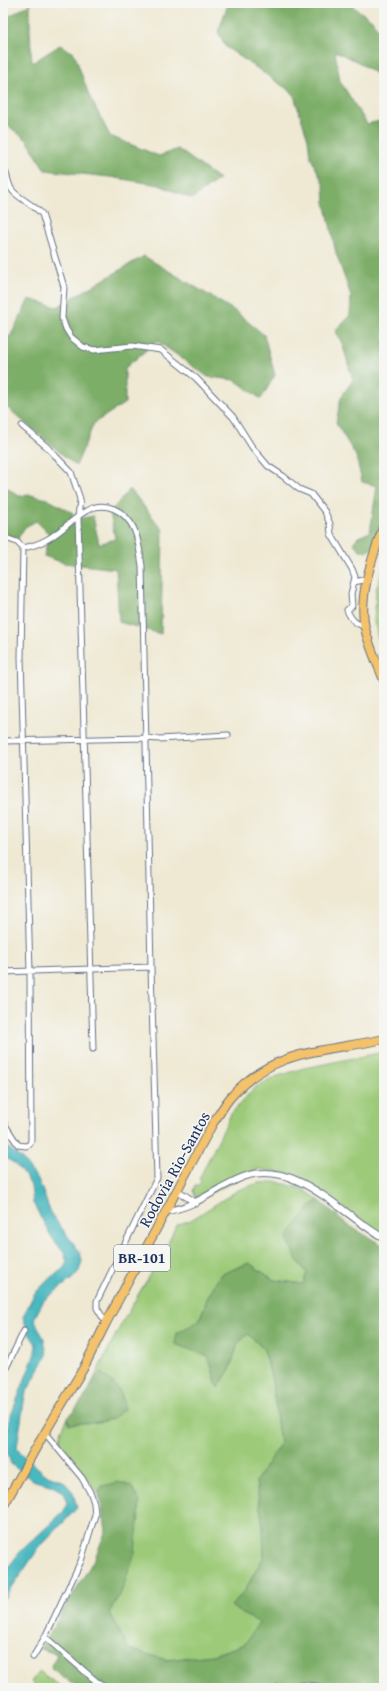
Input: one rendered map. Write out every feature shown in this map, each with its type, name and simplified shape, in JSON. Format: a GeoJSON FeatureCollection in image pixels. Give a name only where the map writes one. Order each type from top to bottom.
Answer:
{"type":"FeatureCollection","features":[{"type":"Feature","properties":{"kind":"highway"},"geometry":{"type":"LineString","coordinates":[[384,525],[364,598],[365,627],[370,647],[384,680]]}},
{"type":"Feature","properties":{"kind":"highway","name":"Rodovia Rio-Santos"},"geometry":{"type":"LineString","coordinates":[[3,1507],[18,1478],[83,1369],[213,1123],[230,1097],[244,1084],[280,1060],[327,1048],[384,1039]]}},
{"type":"Feature","properties":{"kind":"street"},"geometry":{"type":"LineString","coordinates":[[3,167],[6,171],[13,192],[42,214],[64,287],[62,318],[71,337],[83,348],[94,350],[132,346],[161,350],[196,378],[233,417],[252,447],[268,466],[299,489],[311,494],[325,512],[330,524],[331,534],[350,564],[355,577],[351,594],[352,606],[347,610],[354,623],[365,627]]}},
{"type":"Feature","properties":{"kind":"street"},"geometry":{"type":"LineString","coordinates":[[22,426],[46,446],[71,472],[80,499],[78,518],[93,1049]]}},
{"type":"Feature","properties":{"kind":"street"},"geometry":{"type":"LineString","coordinates":[[23,548],[46,541],[95,507],[106,506],[121,512],[134,529],[138,541],[142,566],[145,738],[158,1178],[97,1301],[97,1308],[106,1323]]}},
{"type":"Feature","properties":{"kind":"street"},"geometry":{"type":"LineString","coordinates":[[3,537],[17,542],[23,548],[21,657],[30,972],[30,1144],[26,1146],[18,1145],[3,1121]]}},
{"type":"Feature","properties":{"kind":"street"},"geometry":{"type":"LineString","coordinates":[[354,582],[368,579]]}},
{"type":"Feature","properties":{"kind":"street"},"geometry":{"type":"LineString","coordinates":[[3,742],[228,736]]}},
{"type":"Feature","properties":{"kind":"street"},"geometry":{"type":"LineString","coordinates":[[3,972],[151,967]]}},
{"type":"Feature","properties":{"kind":"street"},"geometry":{"type":"LineString","coordinates":[[3,1135],[7,1128]]}},
{"type":"Feature","properties":{"kind":"street"},"geometry":{"type":"LineString","coordinates":[[166,1211],[177,1210],[196,1203],[243,1177],[254,1174],[275,1174],[298,1181],[311,1188],[384,1238]]}},
{"type":"Feature","properties":{"kind":"street"},"geometry":{"type":"LineString","coordinates":[[178,1191],[196,1203]]}},
{"type":"Feature","properties":{"kind":"street"},"geometry":{"type":"LineString","coordinates":[[3,1374],[24,1331]]}},
{"type":"Feature","properties":{"kind":"street"},"geometry":{"type":"LineString","coordinates":[[33,1657],[45,1638],[81,1560],[95,1515],[94,1503],[91,1494],[82,1478],[45,1433]]}},
{"type":"Feature","properties":{"kind":"street"},"geometry":{"type":"LineString","coordinates":[[45,1638],[104,1688]]}},
{"type":"Feature","properties":{"kind":"street"},"geometry":{"type":"LineString","coordinates":[[277,1688],[301,1684],[325,1688]]}},
{"type":"Feature","properties":{"kind":"green space"},"geometry":{"type":"Polygon","coordinates":[[[227,3],[348,3],[372,20],[384,39],[384,72],[379,76],[358,62],[335,51],[340,81],[367,124],[384,120],[384,518],[375,546],[367,552],[361,551],[353,543],[358,537],[370,532],[377,486],[362,482],[356,456],[336,423],[341,397],[353,380],[342,343],[335,331],[350,315],[351,296],[336,253],[325,202],[324,185],[310,156],[308,139],[293,93],[226,47],[218,32],[227,3]]]}},
{"type":"Feature","properties":{"kind":"green space"},"geometry":{"type":"Polygon","coordinates":[[[30,4],[32,63],[60,45],[74,53],[89,95],[110,136],[159,156],[178,149],[219,179],[192,199],[159,185],[110,177],[45,170],[27,140],[3,122],[3,39],[10,36],[6,18],[30,4]]]}},
{"type":"Feature","properties":{"kind":"green space"},"geometry":{"type":"Polygon","coordinates":[[[144,256],[235,311],[264,335],[275,375],[261,399],[235,380],[208,377],[157,341],[125,368],[125,403],[94,423],[76,466],[3,404],[3,336],[10,337],[29,299],[57,307],[144,256]]]}},
{"type":"Feature","properties":{"kind":"green space"},"geometry":{"type":"Polygon","coordinates":[[[3,485],[19,496],[31,495],[47,499],[73,513],[71,520],[93,516],[99,544],[115,539],[110,512],[130,489],[163,530],[161,634],[119,622],[116,569],[64,563],[44,556],[49,534],[36,521],[25,527],[17,540],[3,532],[3,485]]]}},
{"type":"Feature","properties":{"kind":"green space"},"geometry":{"type":"Polygon","coordinates":[[[384,564],[384,661],[374,622],[376,590],[384,564]]]}},
{"type":"Feature","properties":{"kind":"green space"},"geometry":{"type":"Polygon","coordinates":[[[384,1052],[384,1236],[293,1175],[259,1169],[197,1200],[193,1191],[195,1186],[198,1186],[201,1181],[199,1179],[231,1114],[254,1088],[275,1077],[304,1068],[384,1052]]]}},
{"type":"Feature","properties":{"kind":"green space"},"geometry":{"type":"Polygon","coordinates":[[[278,1182],[303,1189],[319,1200],[311,1206],[297,1260],[307,1273],[303,1284],[274,1280],[249,1263],[220,1275],[208,1297],[199,1321],[217,1387],[230,1369],[238,1343],[248,1334],[264,1349],[272,1380],[280,1444],[256,1482],[263,1527],[264,1556],[244,1592],[231,1606],[242,1614],[260,1622],[245,1644],[213,1655],[167,1660],[129,1649],[109,1613],[122,1590],[102,1486],[99,1494],[69,1455],[60,1440],[62,1429],[68,1418],[69,1424],[124,1400],[116,1386],[101,1373],[94,1379],[115,1336],[163,1253],[176,1225],[191,1220],[238,1190],[259,1183],[278,1182]]]}},
{"type":"Feature","properties":{"kind":"green space"},"geometry":{"type":"Polygon","coordinates":[[[319,1200],[348,1225],[384,1246],[384,1688],[79,1688],[51,1668],[57,1654],[40,1649],[95,1558],[106,1530],[99,1494],[102,1486],[118,1482],[131,1486],[140,1502],[135,1553],[122,1590],[109,1613],[129,1649],[167,1660],[213,1655],[245,1644],[259,1622],[242,1614],[231,1606],[244,1592],[264,1556],[263,1527],[256,1481],[280,1444],[272,1380],[264,1349],[248,1334],[238,1343],[230,1369],[218,1388],[209,1357],[175,1344],[177,1333],[199,1321],[208,1297],[220,1275],[249,1263],[274,1280],[303,1284],[307,1273],[297,1260],[287,1238],[311,1206],[319,1200]]]}},
{"type":"Feature","properties":{"kind":"green space"},"geometry":{"type":"Polygon","coordinates":[[[101,1373],[117,1388],[124,1403],[124,1409],[113,1419],[100,1422],[69,1424],[68,1418],[87,1394],[94,1379],[101,1373]]]}},
{"type":"Feature","properties":{"kind":"green space"},"geometry":{"type":"Polygon","coordinates":[[[39,1671],[58,1685],[56,1688],[38,1688],[31,1682],[39,1671]]]}},
{"type":"Feature","properties":{"kind":"water"},"geometry":{"type":"Polygon","coordinates":[[[3,1144],[22,1159],[39,1181],[51,1214],[80,1252],[82,1261],[79,1271],[72,1279],[44,1300],[34,1319],[44,1339],[47,1355],[25,1395],[17,1447],[21,1453],[45,1474],[63,1481],[73,1492],[77,1508],[39,1548],[3,1600],[3,1574],[20,1552],[64,1511],[67,1503],[63,1492],[50,1485],[32,1480],[11,1464],[5,1446],[10,1418],[35,1353],[36,1344],[29,1334],[23,1317],[34,1294],[47,1281],[64,1268],[67,1262],[64,1253],[51,1236],[33,1203],[31,1186],[26,1177],[14,1163],[3,1156],[3,1144]]]}}]}
